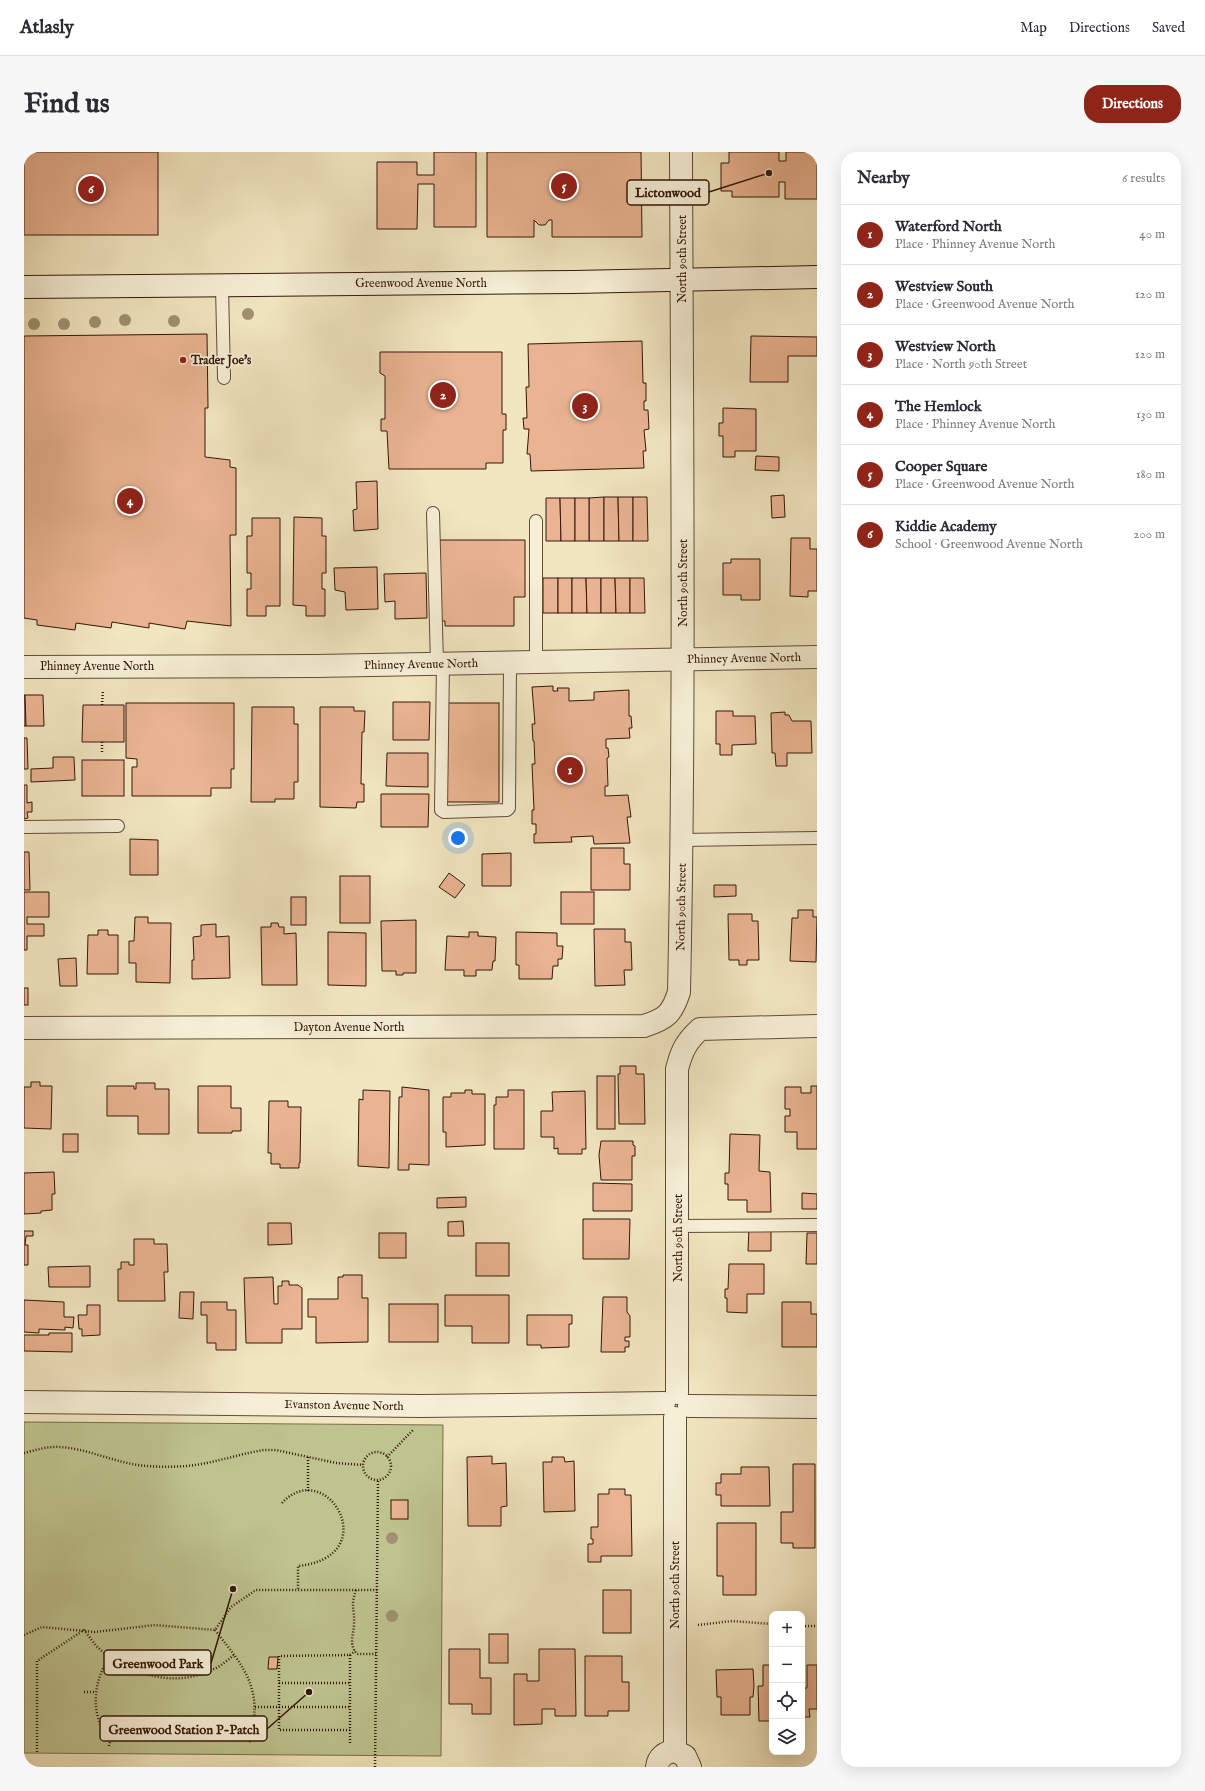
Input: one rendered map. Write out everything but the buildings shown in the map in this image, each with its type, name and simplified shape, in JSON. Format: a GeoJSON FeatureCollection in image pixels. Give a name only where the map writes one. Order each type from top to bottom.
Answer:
{"type":"FeatureCollection","features":[{"type":"Feature","properties":{"kind":"street","name":"North 90th Street"},"geometry":{"type":"LineString","coordinates":[[670,1013],[679,992],[682,840],[684,658],[682,152]]}},
{"type":"Feature","properties":{"kind":"street","name":"Greenwood Avenue North"},"geometry":{"type":"LineString","coordinates":[[24,287],[574,282],[817,277]]}},
{"type":"Feature","properties":{"kind":"street","name":"Phinney Avenue North"},"geometry":{"type":"LineString","coordinates":[[24,667],[440,664],[684,658],[817,657]]}},
{"type":"Feature","properties":{"kind":"street","name":"Dayton Avenue North"},"geometry":{"type":"LineString","coordinates":[[24,1028],[644,1026],[659,1021],[670,1013]]}},
{"type":"Feature","properties":{"kind":"street","name":"North 90th Street"},"geometry":{"type":"LineString","coordinates":[[675,1751],[678,1226],[677,1069],[681,1052],[690,1038],[700,1029],[817,1026]]}},
{"type":"Feature","properties":{"kind":"street","name":"Evanston Avenue North"},"geometry":{"type":"LineString","coordinates":[[24,1402],[421,1406],[676,1405],[817,1407]]}},
{"type":"Feature","properties":{"kind":"street"},"geometry":{"type":"LineString","coordinates":[[657,1767],[660,1758],[664,1754],[675,1751],[685,1756],[690,1767]]}},
{"type":"Feature","properties":{"kind":"lane"},"geometry":{"type":"LineString","coordinates":[[222,286],[224,378]]}},
{"type":"Feature","properties":{"kind":"lane"},"geometry":{"type":"LineString","coordinates":[[433,513],[440,664],[441,810],[507,810],[509,808],[510,662]]}},
{"type":"Feature","properties":{"kind":"lane"},"geometry":{"type":"LineString","coordinates":[[536,521],[536,661]]}},
{"type":"Feature","properties":{"kind":"lane"},"geometry":{"type":"LineString","coordinates":[[24,827],[118,826]]}},
{"type":"Feature","properties":{"kind":"lane"},"geometry":{"type":"LineString","coordinates":[[682,840],[817,838]]}},
{"type":"Feature","properties":{"kind":"lane"},"geometry":{"type":"LineString","coordinates":[[678,1226],[817,1225]]}},
{"type":"Feature","properties":{"kind":"path"},"geometry":{"type":"LineString","coordinates":[[102,705],[103,690]]}},
{"type":"Feature","properties":{"kind":"path"},"geometry":{"type":"LineString","coordinates":[[102,742],[102,752]]}},
{"type":"Feature","properties":{"kind":"path"},"geometry":{"type":"LineString","coordinates":[[387,1456],[416,1427]]}},
{"type":"Feature","properties":{"kind":"path"},"geometry":{"type":"LineString","coordinates":[[24,1453],[41,1448],[59,1447],[77,1449],[113,1460],[144,1466],[170,1467],[188,1466],[264,1450],[336,1463],[362,1465]]}},
{"type":"Feature","properties":{"kind":"path"},"geometry":{"type":"LineString","coordinates":[[379,1452],[387,1456],[391,1465],[389,1474],[378,1481],[366,1476],[362,1465],[366,1456],[379,1452]]}},
{"type":"Feature","properties":{"kind":"path"},"geometry":{"type":"LineString","coordinates":[[308,1457],[308,1491]]}},
{"type":"Feature","properties":{"kind":"path"},"geometry":{"type":"LineString","coordinates":[[375,1767],[378,1481]]}},
{"type":"Feature","properties":{"kind":"path"},"geometry":{"type":"LineString","coordinates":[[282,1503],[287,1498],[297,1493],[308,1491],[319,1493],[329,1498],[337,1506],[342,1516],[344,1527],[342,1538],[337,1548],[329,1556],[309,1565],[298,1566],[298,1590]]}},
{"type":"Feature","properties":{"kind":"path"},"geometry":{"type":"LineString","coordinates":[[215,1630],[232,1607],[256,1590],[378,1590]]}},
{"type":"Feature","properties":{"kind":"path"},"geometry":{"type":"LineString","coordinates":[[356,1590],[352,1606],[354,1623],[351,1638],[355,1651],[357,1654],[376,1654]]}},
{"type":"Feature","properties":{"kind":"path"},"geometry":{"type":"LineString","coordinates":[[675,1628],[732,1620],[769,1624]]}},
{"type":"Feature","properties":{"kind":"path"},"geometry":{"type":"LineString","coordinates":[[24,1635],[42,1627],[95,1632],[155,1625],[215,1630],[242,1665],[249,1680],[255,1707],[255,1718],[249,1744]]}},
{"type":"Feature","properties":{"kind":"path"},"geometry":{"type":"LineString","coordinates":[[805,1626],[817,1626]]}},
{"type":"Feature","properties":{"kind":"path"},"geometry":{"type":"LineString","coordinates":[[84,1630],[102,1651],[121,1664],[149,1676],[181,1679],[197,1676],[215,1669],[234,1655]]}},
{"type":"Feature","properties":{"kind":"path"},"geometry":{"type":"LineString","coordinates":[[37,1752],[37,1661],[84,1630]]}},
{"type":"Feature","properties":{"kind":"path"},"geometry":{"type":"LineString","coordinates":[[350,1730],[279,1730],[279,1656],[350,1655],[355,1651]]}},
{"type":"Feature","properties":{"kind":"path"},"geometry":{"type":"LineString","coordinates":[[350,1655],[350,1744]]}},
{"type":"Feature","properties":{"kind":"path"},"geometry":{"type":"LineString","coordinates":[[109,1746],[110,1742],[103,1733],[98,1720],[96,1692],[98,1678],[110,1656]]}},
{"type":"Feature","properties":{"kind":"path"},"geometry":{"type":"LineString","coordinates":[[279,1683],[350,1683]]}},
{"type":"Feature","properties":{"kind":"path"},"geometry":{"type":"LineString","coordinates":[[84,1692],[96,1692]]}},
{"type":"Feature","properties":{"kind":"path"},"geometry":{"type":"LineString","coordinates":[[255,1707],[350,1706]]}},
{"type":"Feature","properties":{"kind":"green space"},"geometry":{"type":"Polygon","coordinates":[[[24,1422],[443,1425],[441,1756],[24,1753],[24,1422]]]}},
{"type":"Feature","properties":{"kind":"place","name":"Lictonwood"},"geometry":{"type":"Point","coordinates":[769,173]}},
{"type":"Feature","properties":{"kind":"place","name":"Cooper Square"},"geometry":{"type":"Point","coordinates":[564,186]}},
{"type":"Feature","properties":{"kind":"place","name":"Kiddie Academy"},"geometry":{"type":"Point","coordinates":[91,189]}},
{"type":"Feature","properties":{"kind":"place","name":"Trader Joe's"},"geometry":{"type":"Point","coordinates":[183,360]}},
{"type":"Feature","properties":{"kind":"place","name":"Westview South"},"geometry":{"type":"Point","coordinates":[443,395]}},
{"type":"Feature","properties":{"kind":"place","name":"Westview North"},"geometry":{"type":"Point","coordinates":[585,406]}},
{"type":"Feature","properties":{"kind":"place","name":"The Hemlock"},"geometry":{"type":"Point","coordinates":[130,501]}},
{"type":"Feature","properties":{"kind":"place","name":"Waterford North"},"geometry":{"type":"Point","coordinates":[570,770]}},
{"type":"Feature","properties":{"kind":"place","name":"Greenwood Park"},"geometry":{"type":"Point","coordinates":[233,1589]}},
{"type":"Feature","properties":{"kind":"place","name":"Greenwood Station P-Patch"},"geometry":{"type":"Point","coordinates":[309,1692]}}]}
